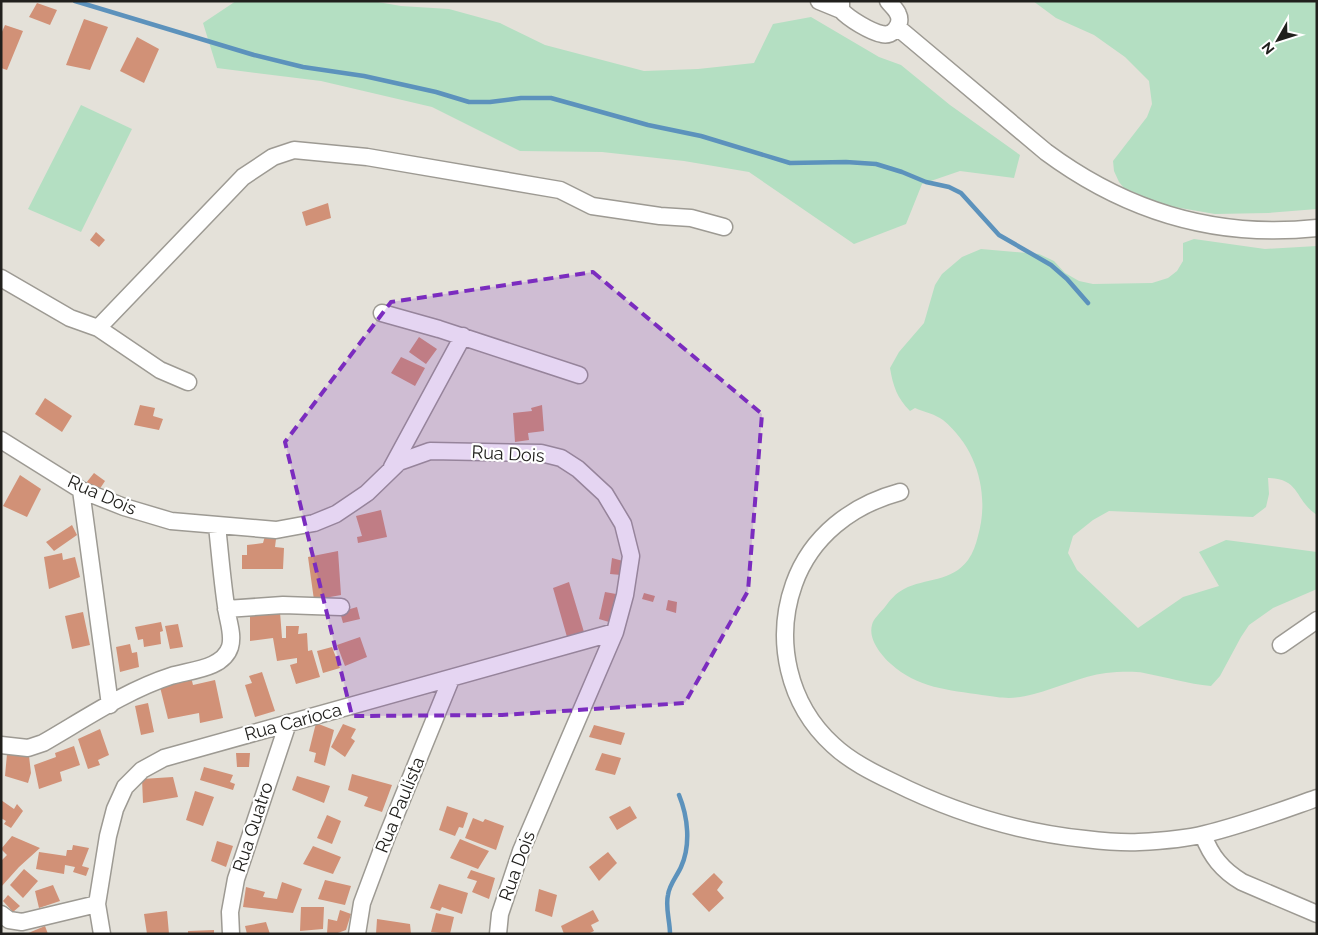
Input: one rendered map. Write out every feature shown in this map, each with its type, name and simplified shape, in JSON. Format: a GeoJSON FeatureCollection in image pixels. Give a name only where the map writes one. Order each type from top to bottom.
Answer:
{"type":"FeatureCollection","features":[{"type":"Feature","properties":{"kind":"street"},"geometry":{"type":"LineString","coordinates":[[819,1],[841,6],[847,16],[882,34],[890,34],[898,28],[899,23],[898,13],[888,1]]}},
{"type":"Feature","properties":{"kind":"street"},"geometry":{"type":"LineString","coordinates":[[898,28],[1046,152],[1108,192],[1152,210],[1199,224],[1265,231],[1317,228]]}},
{"type":"Feature","properties":{"kind":"street"},"geometry":{"type":"LineString","coordinates":[[98,328],[243,177],[273,157],[294,150],[366,157],[560,190],[592,206],[660,216],[691,218],[724,227]]}},
{"type":"Feature","properties":{"kind":"street"},"geometry":{"type":"LineString","coordinates":[[1,278],[70,318],[98,328],[160,370],[188,382]]}},
{"type":"Feature","properties":{"kind":"street"},"geometry":{"type":"LineString","coordinates":[[382,313],[463,336],[578,375]]}},
{"type":"Feature","properties":{"kind":"street"},"geometry":{"type":"LineString","coordinates":[[390,471],[463,336]]}},
{"type":"Feature","properties":{"kind":"street","name":"Rua Dois"},"geometry":{"type":"LineString","coordinates":[[1,440],[81,490],[124,507],[171,521],[217,526],[276,530],[314,523],[336,514],[366,493],[398,462],[430,451],[541,453],[561,458],[578,469],[605,494],[623,524],[628,540],[631,556],[625,595],[615,632],[521,851],[500,914],[498,934]]}},
{"type":"Feature","properties":{"kind":"street"},"geometry":{"type":"LineString","coordinates":[[81,490],[110,705]]}},
{"type":"Feature","properties":{"kind":"street"},"geometry":{"type":"LineString","coordinates":[[900,492],[867,503],[837,522],[825,534],[804,562],[790,594],[785,629],[787,664],[800,701],[812,722],[845,755],[885,779],[941,804],[999,823],[1033,831],[1102,841],[1137,842],[1203,835],[1317,798]]}},
{"type":"Feature","properties":{"kind":"street"},"geometry":{"type":"LineString","coordinates":[[1,746],[28,748],[43,743],[142,688],[169,676],[211,665],[221,660],[227,654],[232,635],[226,609],[217,526]]}},
{"type":"Feature","properties":{"kind":"street"},"geometry":{"type":"LineString","coordinates":[[226,609],[283,604],[341,607]]}},
{"type":"Feature","properties":{"kind":"street"},"geometry":{"type":"LineString","coordinates":[[1280,645],[1317,620]]}},
{"type":"Feature","properties":{"kind":"street","name":"Rua Carioca"},"geometry":{"type":"LineString","coordinates":[[102,934],[97,904],[108,836],[115,809],[125,787],[142,770],[164,758],[615,632]]}},
{"type":"Feature","properties":{"kind":"street","name":"Rua Paulista"},"geometry":{"type":"LineString","coordinates":[[357,934],[362,903],[387,836],[451,679]]}},
{"type":"Feature","properties":{"kind":"street","name":"Rua Quatro"},"geometry":{"type":"LineString","coordinates":[[230,934],[230,912],[236,879],[288,723]]}},
{"type":"Feature","properties":{"kind":"street"},"geometry":{"type":"LineString","coordinates":[[1203,835],[1213,857],[1231,875],[1242,882],[1317,914]]}},
{"type":"Feature","properties":{"kind":"street"},"geometry":{"type":"LineString","coordinates":[[1,914],[9,920],[22,922],[97,904]]}},
{"type":"Feature","properties":{"kind":"highlighted area"},"geometry":{"type":"Polygon","coordinates":[[[593,272],[762,414],[748,591],[685,703],[502,715],[352,716],[285,442],[391,302],[593,272]]]}},
{"type":"Feature","properties":{"kind":"green space"},"geometry":{"type":"Polygon","coordinates":[[[236,1],[372,1],[401,6],[449,9],[500,23],[545,45],[644,71],[698,69],[754,63],[773,24],[811,17],[879,57],[901,65],[950,105],[1020,155],[1014,178],[960,171],[922,184],[906,224],[854,244],[749,172],[684,161],[602,152],[520,151],[432,107],[321,81],[217,68],[203,23],[236,1]]]}},
{"type":"Feature","properties":{"kind":"green space"},"geometry":{"type":"Polygon","coordinates":[[[1033,1],[1317,1],[1317,209],[1268,213],[1215,214],[1163,205],[1124,188],[1114,171],[1113,161],[1147,117],[1152,104],[1149,81],[1125,57],[1094,35],[1056,18],[1033,1]]]}},
{"type":"Feature","properties":{"kind":"green space"},"geometry":{"type":"Polygon","coordinates":[[[81,105],[132,129],[81,232],[28,209],[81,105]]]}},
{"type":"Feature","properties":{"kind":"green space"},"geometry":{"type":"Polygon","coordinates":[[[1194,239],[1265,249],[1317,246],[1317,515],[1304,503],[1292,486],[1279,479],[1268,478],[1269,494],[1266,507],[1253,517],[1109,511],[1093,520],[1073,536],[1068,553],[1077,570],[1138,628],[1183,597],[1219,586],[1199,552],[1226,540],[1317,552],[1317,589],[1273,608],[1249,625],[1220,676],[1211,686],[1144,673],[1115,672],[1088,677],[1026,696],[1008,698],[934,687],[901,672],[887,660],[876,646],[871,630],[874,620],[891,599],[901,591],[912,585],[946,576],[962,567],[973,551],[981,520],[981,488],[978,473],[964,444],[955,431],[940,418],[915,408],[910,411],[896,391],[890,368],[899,352],[924,323],[935,285],[942,274],[962,257],[981,249],[1039,254],[1054,261],[1065,273],[1079,281],[1093,284],[1152,283],[1168,278],[1177,271],[1183,261],[1183,243],[1194,239]]]}},
{"type":"Feature","properties":{"kind":"building"},"geometry":{"type":"Polygon","coordinates":[[[37,3],[57,10],[50,25],[29,17],[37,3]]]}},
{"type":"Feature","properties":{"kind":"building"},"geometry":{"type":"Polygon","coordinates":[[[84,19],[108,27],[90,70],[66,65],[84,19]]]}},
{"type":"Feature","properties":{"kind":"building"},"geometry":{"type":"Polygon","coordinates":[[[5,25],[23,31],[7,70],[1,68],[1,34],[5,25]]]}},
{"type":"Feature","properties":{"kind":"building"},"geometry":{"type":"Polygon","coordinates":[[[137,37],[159,49],[144,83],[120,71],[137,37]]]}},
{"type":"Feature","properties":{"kind":"building"},"geometry":{"type":"Polygon","coordinates":[[[328,203],[331,218],[306,226],[302,212],[328,203]]]}},
{"type":"Feature","properties":{"kind":"building"},"geometry":{"type":"Polygon","coordinates":[[[96,232],[105,240],[99,247],[90,240],[96,232]]]}},
{"type":"Feature","properties":{"kind":"building"},"geometry":{"type":"Polygon","coordinates":[[[419,337],[437,349],[426,364],[409,352],[419,337]]]}},
{"type":"Feature","properties":{"kind":"building"},"geometry":{"type":"Polygon","coordinates":[[[401,357],[425,368],[415,386],[391,373],[401,357]]]}},
{"type":"Feature","properties":{"kind":"building"},"geometry":{"type":"Polygon","coordinates":[[[45,398],[72,416],[62,432],[35,414],[45,398]]]}},
{"type":"Feature","properties":{"kind":"building"},"geometry":{"type":"Polygon","coordinates":[[[140,405],[155,408],[153,416],[163,419],[159,430],[134,425],[140,405]]]}},
{"type":"Feature","properties":{"kind":"building"},"geometry":{"type":"Polygon","coordinates":[[[542,405],[544,431],[528,433],[529,440],[515,442],[513,413],[532,411],[531,408],[542,405]]]}},
{"type":"Feature","properties":{"kind":"building"},"geometry":{"type":"Polygon","coordinates":[[[94,473],[105,481],[99,490],[86,483],[94,473]]]}},
{"type":"Feature","properties":{"kind":"building"},"geometry":{"type":"Polygon","coordinates":[[[20,475],[41,489],[27,517],[3,506],[20,475]]]}},
{"type":"Feature","properties":{"kind":"building"},"geometry":{"type":"Polygon","coordinates":[[[381,510],[387,537],[358,543],[357,537],[362,536],[356,516],[381,510]]]}},
{"type":"Feature","properties":{"kind":"building"},"geometry":{"type":"Polygon","coordinates":[[[72,525],[77,535],[54,551],[46,542],[72,525]]]}},
{"type":"Feature","properties":{"kind":"building"},"geometry":{"type":"Polygon","coordinates":[[[265,536],[276,539],[275,547],[284,548],[283,569],[242,569],[242,555],[247,555],[247,545],[263,543],[265,536]]]}},
{"type":"Feature","properties":{"kind":"building"},"geometry":{"type":"Polygon","coordinates":[[[338,551],[341,595],[314,600],[308,557],[338,551]]]}},
{"type":"Feature","properties":{"kind":"building"},"geometry":{"type":"Polygon","coordinates":[[[62,553],[63,560],[75,557],[80,577],[49,589],[44,557],[62,553]]]}},
{"type":"Feature","properties":{"kind":"building"},"geometry":{"type":"Polygon","coordinates":[[[612,558],[623,561],[621,575],[610,574],[612,558]]]}},
{"type":"Feature","properties":{"kind":"building"},"geometry":{"type":"Polygon","coordinates":[[[569,582],[584,632],[567,637],[553,588],[569,582]]]}},
{"type":"Feature","properties":{"kind":"building"},"geometry":{"type":"Polygon","coordinates":[[[605,592],[616,594],[609,622],[599,619],[605,592]]]}},
{"type":"Feature","properties":{"kind":"building"},"geometry":{"type":"Polygon","coordinates":[[[644,593],[655,596],[653,602],[642,599],[644,593]]]}},
{"type":"Feature","properties":{"kind":"building"},"geometry":{"type":"Polygon","coordinates":[[[668,600],[677,602],[676,613],[666,610],[668,600]]]}},
{"type":"Feature","properties":{"kind":"building"},"geometry":{"type":"Polygon","coordinates":[[[357,607],[360,619],[343,623],[340,612],[357,607]]]}},
{"type":"Feature","properties":{"kind":"building"},"geometry":{"type":"Polygon","coordinates":[[[83,612],[90,645],[72,649],[65,616],[83,612]]]}},
{"type":"Feature","properties":{"kind":"building"},"geometry":{"type":"Polygon","coordinates":[[[280,612],[282,638],[286,638],[286,626],[299,626],[298,634],[307,633],[308,651],[312,650],[320,677],[296,684],[290,665],[297,663],[297,658],[277,661],[273,638],[250,641],[250,614],[280,612]]]}},
{"type":"Feature","properties":{"kind":"building"},"geometry":{"type":"Polygon","coordinates":[[[161,622],[163,631],[160,632],[161,644],[144,647],[143,639],[138,640],[135,627],[161,622]]]}},
{"type":"Feature","properties":{"kind":"building"},"geometry":{"type":"Polygon","coordinates":[[[178,624],[183,647],[170,649],[165,626],[178,624]]]}},
{"type":"Feature","properties":{"kind":"building"},"geometry":{"type":"Polygon","coordinates":[[[360,637],[367,657],[345,666],[337,645],[360,637]]]}},
{"type":"Feature","properties":{"kind":"building"},"geometry":{"type":"Polygon","coordinates":[[[130,644],[132,653],[137,652],[139,667],[120,672],[116,647],[130,644]]]}},
{"type":"Feature","properties":{"kind":"building"},"geometry":{"type":"Polygon","coordinates":[[[332,647],[340,668],[323,673],[317,651],[332,647]]]}},
{"type":"Feature","properties":{"kind":"building"},"geometry":{"type":"Polygon","coordinates":[[[262,672],[275,711],[255,717],[245,685],[252,683],[249,676],[262,672]]]}},
{"type":"Feature","properties":{"kind":"building"},"geometry":{"type":"Polygon","coordinates":[[[191,677],[193,685],[215,680],[223,718],[200,723],[199,713],[168,719],[160,687],[191,677]]]}},
{"type":"Feature","properties":{"kind":"building"},"geometry":{"type":"Polygon","coordinates":[[[148,703],[154,732],[141,735],[135,706],[148,703]]]}},
{"type":"Feature","properties":{"kind":"building"},"geometry":{"type":"Polygon","coordinates":[[[316,723],[334,730],[325,766],[314,762],[316,753],[309,751],[316,723]]]}},
{"type":"Feature","properties":{"kind":"building"},"geometry":{"type":"Polygon","coordinates":[[[343,724],[356,729],[351,738],[355,741],[345,757],[331,747],[343,724]]]}},
{"type":"Feature","properties":{"kind":"building"},"geometry":{"type":"Polygon","coordinates":[[[594,725],[625,733],[621,745],[589,737],[594,725]]]}},
{"type":"Feature","properties":{"kind":"building"},"geometry":{"type":"Polygon","coordinates":[[[100,729],[109,755],[98,760],[100,765],[88,769],[78,739],[100,729]]]}},
{"type":"Feature","properties":{"kind":"building"},"geometry":{"type":"Polygon","coordinates":[[[74,746],[80,765],[60,772],[62,781],[39,789],[34,765],[56,757],[55,753],[74,746]]]}},
{"type":"Feature","properties":{"kind":"building"},"geometry":{"type":"Polygon","coordinates":[[[236,753],[250,753],[249,767],[237,767],[236,753]]]}},
{"type":"Feature","properties":{"kind":"building"},"geometry":{"type":"Polygon","coordinates":[[[602,753],[621,758],[615,775],[595,770],[602,753]]]}},
{"type":"Feature","properties":{"kind":"building"},"geometry":{"type":"Polygon","coordinates":[[[7,754],[29,756],[31,773],[28,783],[5,776],[7,754]]]}},
{"type":"Feature","properties":{"kind":"building"},"geometry":{"type":"Polygon","coordinates":[[[204,767],[233,775],[230,782],[235,784],[233,790],[200,780],[204,767]]]}},
{"type":"Feature","properties":{"kind":"building"},"geometry":{"type":"Polygon","coordinates":[[[352,774],[392,785],[382,812],[364,806],[368,797],[348,790],[352,774]]]}},
{"type":"Feature","properties":{"kind":"building"},"geometry":{"type":"Polygon","coordinates":[[[297,776],[330,786],[324,803],[292,790],[297,776]]]}},
{"type":"Feature","properties":{"kind":"building"},"geometry":{"type":"Polygon","coordinates":[[[173,777],[178,797],[143,803],[142,779],[173,777]]]}},
{"type":"Feature","properties":{"kind":"building"},"geometry":{"type":"Polygon","coordinates":[[[195,791],[214,797],[203,826],[186,820],[195,791]]]}},
{"type":"Feature","properties":{"kind":"building"},"geometry":{"type":"Polygon","coordinates":[[[1,800],[14,809],[17,804],[23,811],[11,828],[4,824],[6,821],[1,818],[1,800]]]}},
{"type":"Feature","properties":{"kind":"building"},"geometry":{"type":"Polygon","coordinates":[[[447,806],[468,813],[463,828],[459,827],[455,836],[439,830],[447,806]]]}},
{"type":"Feature","properties":{"kind":"building"},"geometry":{"type":"Polygon","coordinates":[[[630,806],[637,818],[617,830],[609,817],[630,806]]]}},
{"type":"Feature","properties":{"kind":"building"},"geometry":{"type":"Polygon","coordinates":[[[327,815],[341,821],[332,844],[317,838],[327,815]]]}},
{"type":"Feature","properties":{"kind":"building"},"geometry":{"type":"Polygon","coordinates":[[[473,818],[483,822],[485,819],[504,826],[496,850],[465,838],[473,818]]]}},
{"type":"Feature","properties":{"kind":"building"},"geometry":{"type":"Polygon","coordinates":[[[12,836],[40,848],[1,887],[1,861],[7,855],[1,849],[12,836]]]}},
{"type":"Feature","properties":{"kind":"building"},"geometry":{"type":"Polygon","coordinates":[[[460,839],[489,851],[478,869],[450,858],[460,839]]]}},
{"type":"Feature","properties":{"kind":"building"},"geometry":{"type":"Polygon","coordinates":[[[217,841],[233,846],[226,867],[211,861],[217,841]]]}},
{"type":"Feature","properties":{"kind":"building"},"geometry":{"type":"Polygon","coordinates":[[[73,845],[89,848],[82,866],[89,868],[86,876],[73,872],[75,867],[65,865],[64,874],[36,869],[39,852],[66,856],[67,850],[72,850],[73,845]]]}},
{"type":"Feature","properties":{"kind":"building"},"geometry":{"type":"Polygon","coordinates":[[[313,846],[341,857],[333,874],[303,864],[313,846]]]}},
{"type":"Feature","properties":{"kind":"building"},"geometry":{"type":"Polygon","coordinates":[[[608,852],[617,863],[599,881],[589,867],[608,852]]]}},
{"type":"Feature","properties":{"kind":"building"},"geometry":{"type":"Polygon","coordinates":[[[24,869],[38,881],[23,898],[10,885],[24,869]]]}},
{"type":"Feature","properties":{"kind":"building"},"geometry":{"type":"Polygon","coordinates":[[[471,870],[495,878],[489,899],[472,892],[477,881],[467,878],[471,870]]]}},
{"type":"Feature","properties":{"kind":"building"},"geometry":{"type":"Polygon","coordinates":[[[714,873],[723,882],[717,890],[724,898],[709,912],[692,894],[714,873]]]}},
{"type":"Feature","properties":{"kind":"building"},"geometry":{"type":"Polygon","coordinates":[[[325,880],[351,886],[345,905],[318,899],[325,880]]]}},
{"type":"Feature","properties":{"kind":"building"},"geometry":{"type":"Polygon","coordinates":[[[282,882],[302,889],[293,913],[243,907],[246,887],[265,892],[263,897],[277,899],[282,882]]]}},
{"type":"Feature","properties":{"kind":"building"},"geometry":{"type":"Polygon","coordinates":[[[439,884],[468,893],[462,914],[442,907],[440,911],[430,908],[439,884]]]}},
{"type":"Feature","properties":{"kind":"building"},"geometry":{"type":"Polygon","coordinates":[[[53,885],[60,901],[39,908],[35,891],[53,885]]]}},
{"type":"Feature","properties":{"kind":"building"},"geometry":{"type":"Polygon","coordinates":[[[539,889],[557,895],[552,917],[535,911],[539,889]]]}},
{"type":"Feature","properties":{"kind":"building"},"geometry":{"type":"Polygon","coordinates":[[[8,895],[20,906],[13,912],[3,901],[8,895]]]}},
{"type":"Feature","properties":{"kind":"building"},"geometry":{"type":"Polygon","coordinates":[[[301,907],[324,907],[323,929],[300,931],[301,907]]]}},
{"type":"Feature","properties":{"kind":"building"},"geometry":{"type":"Polygon","coordinates":[[[340,910],[351,914],[346,930],[335,934],[327,934],[328,919],[337,921],[340,910]]]}},
{"type":"Feature","properties":{"kind":"building"},"geometry":{"type":"Polygon","coordinates":[[[593,910],[599,921],[591,925],[594,931],[588,934],[564,934],[561,926],[593,910]]]}},
{"type":"Feature","properties":{"kind":"building"},"geometry":{"type":"Polygon","coordinates":[[[167,911],[169,934],[147,934],[144,914],[167,911]]]}},
{"type":"Feature","properties":{"kind":"building"},"geometry":{"type":"Polygon","coordinates":[[[436,913],[454,917],[450,934],[431,932],[436,913]]]}},
{"type":"Feature","properties":{"kind":"building"},"geometry":{"type":"Polygon","coordinates":[[[377,919],[410,924],[411,934],[376,934],[377,919]]]}},
{"type":"Feature","properties":{"kind":"building"},"geometry":{"type":"Polygon","coordinates":[[[266,922],[270,934],[247,934],[245,926],[266,922]]]}},
{"type":"Feature","properties":{"kind":"building"},"geometry":{"type":"Polygon","coordinates":[[[45,926],[48,934],[26,934],[45,926]]]}},
{"type":"Feature","properties":{"kind":"building"},"geometry":{"type":"Polygon","coordinates":[[[214,930],[214,934],[188,934],[188,931],[214,930]]]}},
{"type":"Feature","properties":{"kind":"waterway"},"geometry":{"type":"LineString","coordinates":[[75,1],[254,55],[303,67],[364,76],[436,92],[469,102],[551,98],[648,125],[701,136],[790,163],[846,162],[876,164],[926,182],[949,187],[961,193],[999,235],[1051,265],[1067,279],[1088,303]]}},
{"type":"Feature","properties":{"kind":"waterway"},"geometry":{"type":"LineString","coordinates":[[670,934],[668,895],[681,867],[687,840],[685,812],[679,795]]}}]}
